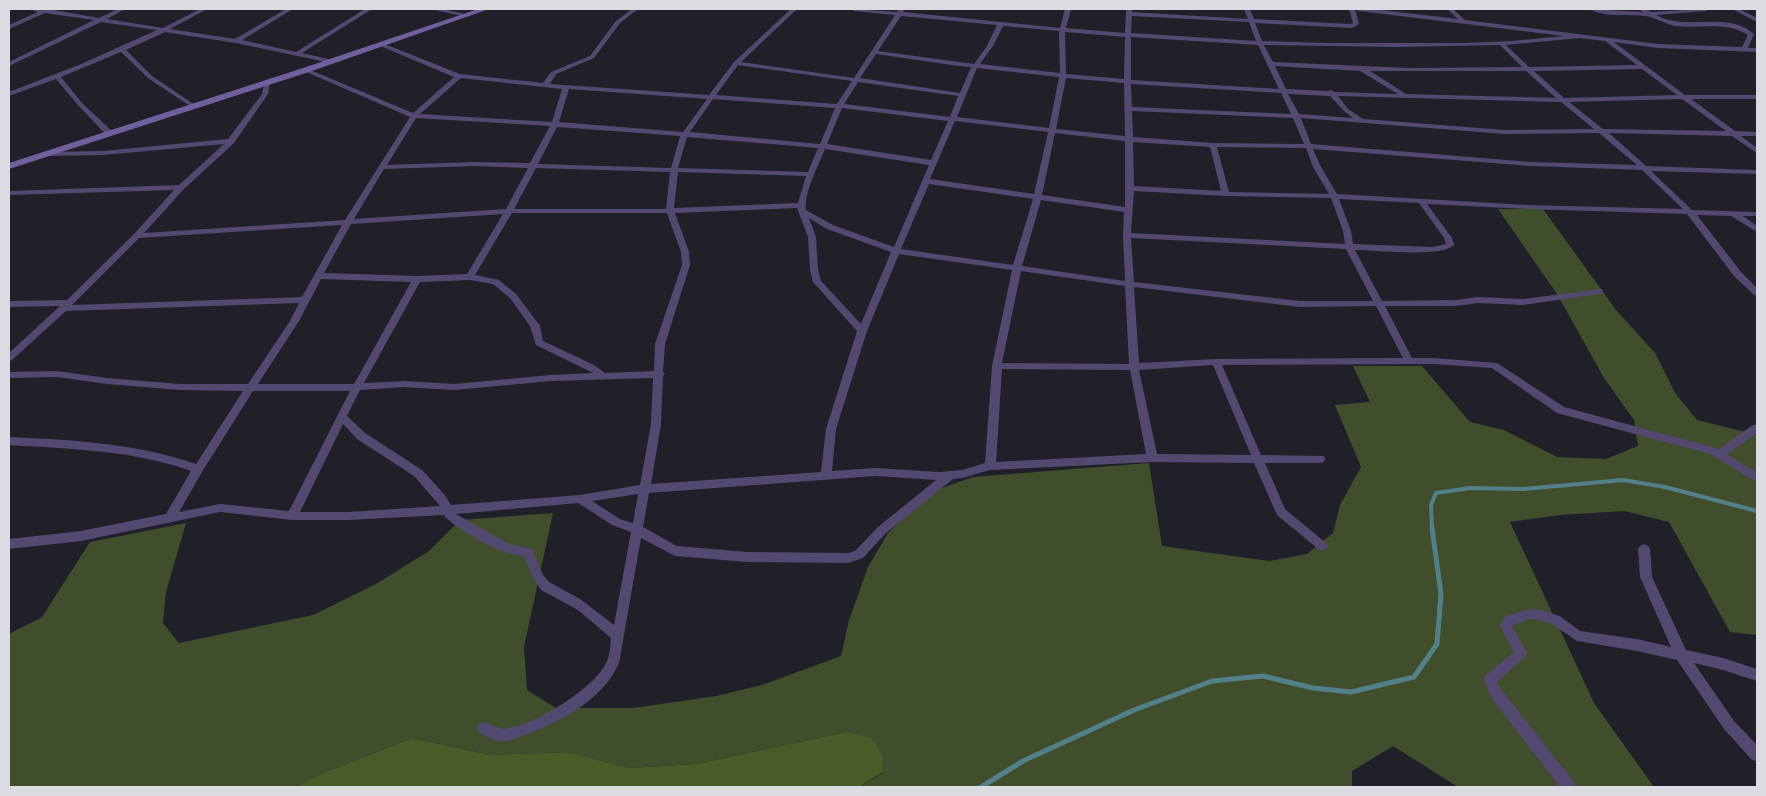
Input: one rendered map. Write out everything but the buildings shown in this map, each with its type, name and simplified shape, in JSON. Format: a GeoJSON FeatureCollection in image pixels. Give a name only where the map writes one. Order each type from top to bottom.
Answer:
{"type":"FeatureCollection","features":[{"type":"Feature","properties":{"kind":"street"},"geometry":{"type":"LineString","coordinates":[[33,9],[236,41],[331,61]]}},
{"type":"Feature","properties":{"kind":"street"},"geometry":{"type":"LineString","coordinates":[[9,64],[122,9]]}},
{"type":"Feature","properties":{"kind":"street"},"geometry":{"type":"LineString","coordinates":[[9,94],[57,76],[165,30],[204,9]]}},
{"type":"Feature","properties":{"kind":"street"},"geometry":{"type":"LineString","coordinates":[[236,41],[290,9]]}},
{"type":"Feature","properties":{"kind":"street"},"geometry":{"type":"LineString","coordinates":[[298,54],[369,9]]}},
{"type":"Feature","properties":{"kind":"street"},"geometry":{"type":"LineString","coordinates":[[433,9],[467,15]]}},
{"type":"Feature","properties":{"kind":"street"},"geometry":{"type":"LineString","coordinates":[[9,166],[267,83],[485,9]]}},
{"type":"Feature","properties":{"kind":"street"},"geometry":{"type":"LineString","coordinates":[[545,86],[553,73],[592,57],[618,22],[634,9]]}},
{"type":"Feature","properties":{"kind":"street"},"geometry":{"type":"LineString","coordinates":[[484,728],[499,735],[507,735],[575,704],[604,680],[613,664],[656,424],[660,374],[658,362],[664,325],[681,283],[686,265],[685,252],[670,211],[674,170],[684,135],[736,64],[794,9]]}},
{"type":"Feature","properties":{"kind":"street"},"geometry":{"type":"LineString","coordinates":[[854,9],[900,11],[1000,25],[1129,36],[1260,43],[1332,38],[1500,42],[1548,41],[1581,36]]}},
{"type":"Feature","properties":{"kind":"street"},"geometry":{"type":"LineString","coordinates":[[990,466],[997,366],[1017,267],[1038,196],[1050,131],[1063,76],[1062,30],[1068,9]]}},
{"type":"Feature","properties":{"kind":"street"},"geometry":{"type":"LineString","coordinates":[[1247,9],[1269,64],[1296,116],[1317,167],[1334,196],[1347,231],[1349,246],[1409,361]]}},
{"type":"Feature","properties":{"kind":"street"},"geometry":{"type":"LineString","coordinates":[[1152,458],[1134,367],[1127,235],[1130,188],[1127,81],[1130,11],[1326,25],[1355,25],[1356,22],[1352,9]]}},
{"type":"Feature","properties":{"kind":"street"},"geometry":{"type":"LineString","coordinates":[[1359,9],[1462,20],[1607,41],[1658,46],[1757,50]]}},
{"type":"Feature","properties":{"kind":"street"},"geometry":{"type":"LineString","coordinates":[[1450,9],[1462,20]]}},
{"type":"Feature","properties":{"kind":"street"},"geometry":{"type":"LineString","coordinates":[[1592,9],[1612,13],[1652,14],[1706,9]]}},
{"type":"Feature","properties":{"kind":"street"},"geometry":{"type":"LineString","coordinates":[[1642,9],[1666,23],[1757,28]]}},
{"type":"Feature","properties":{"kind":"street"},"geometry":{"type":"LineString","coordinates":[[1735,9],[1757,20]]}},
{"type":"Feature","properties":{"kind":"street"},"geometry":{"type":"LineString","coordinates":[[9,27],[47,10]]}},
{"type":"Feature","properties":{"kind":"street"},"geometry":{"type":"LineString","coordinates":[[862,331],[817,282],[812,237],[802,208],[812,174],[839,106],[900,11]]}},
{"type":"Feature","properties":{"kind":"street"},"geometry":{"type":"LineString","coordinates":[[826,475],[831,429],[862,331],[974,68],[990,46],[1000,25]]}},
{"type":"Feature","properties":{"kind":"street"},"geometry":{"type":"LineString","coordinates":[[1326,25],[1332,38]]}},
{"type":"Feature","properties":{"kind":"street"},"geometry":{"type":"LineString","coordinates":[[1739,28],[1751,34],[1744,49]]}},
{"type":"Feature","properties":{"kind":"street"},"geometry":{"type":"LineString","coordinates":[[1607,41],[1757,151]]}},
{"type":"Feature","properties":{"kind":"street"},"geometry":{"type":"LineString","coordinates":[[1500,42],[1526,70],[1643,167],[1689,211],[1709,233],[1717,249],[1755,289]]}},
{"type":"Feature","properties":{"kind":"street"},"geometry":{"type":"LineString","coordinates":[[380,44],[459,76],[545,86],[839,106],[1050,131],[1212,145],[1309,146],[1531,164],[1757,172]]}},
{"type":"Feature","properties":{"kind":"street"},"geometry":{"type":"LineString","coordinates":[[121,49],[150,77],[193,106]]}},
{"type":"Feature","properties":{"kind":"street"},"geometry":{"type":"LineString","coordinates":[[874,52],[974,68],[1127,81],[1282,90],[1560,100],[1724,96],[1757,98]]}},
{"type":"Feature","properties":{"kind":"street"},"geometry":{"type":"LineString","coordinates":[[736,64],[857,79],[963,95]]}},
{"type":"Feature","properties":{"kind":"street"},"geometry":{"type":"LineString","coordinates":[[1269,64],[1362,69],[1526,70],[1644,67]]}},
{"type":"Feature","properties":{"kind":"street"},"geometry":{"type":"LineString","coordinates":[[1362,69],[1403,95]]}},
{"type":"Feature","properties":{"kind":"street"},"geometry":{"type":"LineString","coordinates":[[306,70],[414,116],[555,124],[823,146],[934,162]]}},
{"type":"Feature","properties":{"kind":"street"},"geometry":{"type":"LineString","coordinates":[[57,76],[80,104],[110,134]]}},
{"type":"Feature","properties":{"kind":"street"},"geometry":{"type":"LineString","coordinates":[[170,518],[198,469],[306,300],[347,223],[414,116],[459,76]]}},
{"type":"Feature","properties":{"kind":"street"},"geometry":{"type":"LineString","coordinates":[[9,358],[138,236],[182,187],[231,141],[265,94],[267,83]]}},
{"type":"Feature","properties":{"kind":"street"},"geometry":{"type":"LineString","coordinates":[[470,277],[509,211],[531,166],[555,124],[566,87]]}},
{"type":"Feature","properties":{"kind":"street"},"geometry":{"type":"LineString","coordinates":[[1331,92],[1346,110],[1360,120]]}},
{"type":"Feature","properties":{"kind":"street"},"geometry":{"type":"LineString","coordinates":[[1128,109],[1296,116],[1505,132],[1600,130],[1757,134]]}},
{"type":"Feature","properties":{"kind":"street"},"geometry":{"type":"LineString","coordinates":[[46,154],[103,153],[231,141]]}},
{"type":"Feature","properties":{"kind":"street"},"geometry":{"type":"LineString","coordinates":[[1212,145],[1226,194]]}},
{"type":"Feature","properties":{"kind":"street"},"geometry":{"type":"LineString","coordinates":[[383,167],[475,164],[812,174]]}},
{"type":"Feature","properties":{"kind":"street"},"geometry":{"type":"LineString","coordinates":[[926,181],[1128,210]]}},
{"type":"Feature","properties":{"kind":"street"},"geometry":{"type":"LineString","coordinates":[[9,194],[182,187]]}},
{"type":"Feature","properties":{"kind":"street"},"geometry":{"type":"LineString","coordinates":[[1130,188],[1226,194],[1334,196],[1757,214]]}},
{"type":"Feature","properties":{"kind":"street"},"geometry":{"type":"LineString","coordinates":[[1127,235],[1277,244],[1433,250],[1445,248],[1450,245],[1448,238],[1421,201]]}},
{"type":"Feature","properties":{"kind":"street"},"geometry":{"type":"LineString","coordinates":[[138,236],[509,211],[670,211],[802,208],[830,227],[897,251],[1130,284],[1300,304],[1456,303],[1478,300],[1517,302],[1599,291]]}},
{"type":"Feature","properties":{"kind":"street"},"geometry":{"type":"LineString","coordinates":[[1732,213],[1757,230]]}},
{"type":"Feature","properties":{"kind":"street"},"geometry":{"type":"LineString","coordinates":[[319,276],[418,279],[470,277],[496,282],[513,296],[535,326],[539,343],[592,366],[602,376]]}},
{"type":"Feature","properties":{"kind":"street"},"geometry":{"type":"LineString","coordinates":[[292,516],[357,387],[418,279]]}},
{"type":"Feature","properties":{"kind":"street"},"geometry":{"type":"LineString","coordinates":[[9,304],[66,306],[306,300]]}},
{"type":"Feature","properties":{"kind":"street"},"geometry":{"type":"LineString","coordinates":[[997,366],[1134,367],[1216,362],[1409,361],[1494,365],[1561,410],[1720,454],[1757,478]]}},
{"type":"Feature","properties":{"kind":"street"},"geometry":{"type":"LineString","coordinates":[[1216,362],[1281,512],[1322,546]]}},
{"type":"Feature","properties":{"kind":"street"},"geometry":{"type":"LineString","coordinates":[[9,376],[57,374],[180,388],[251,388],[357,387],[404,384],[454,387],[602,376],[660,374]]}},
{"type":"Feature","properties":{"kind":"street"},"geometry":{"type":"LineString","coordinates":[[342,417],[381,450],[418,473],[440,497],[447,510],[459,522],[478,534],[507,548],[528,552],[533,559],[535,574],[546,588],[567,596],[593,612],[618,637]]}},
{"type":"Feature","properties":{"kind":"street"},"geometry":{"type":"LineString","coordinates":[[1720,454],[1757,428]]}},
{"type":"Feature","properties":{"kind":"street"},"geometry":{"type":"LineString","coordinates":[[9,441],[109,448],[172,460],[198,469]]}},
{"type":"Feature","properties":{"kind":"street"},"geometry":{"type":"LineString","coordinates":[[9,544],[81,536],[220,508],[292,516],[348,516],[580,499],[643,489],[826,475],[893,472],[930,476],[950,475],[990,466],[1152,458],[1257,457],[1320,459]]}},
{"type":"Feature","properties":{"kind":"street"},"geometry":{"type":"LineString","coordinates":[[580,499],[616,522],[636,528],[674,551],[689,554],[848,558],[859,555],[882,530],[950,475]]}},
{"type":"Feature","properties":{"kind":"street"},"geometry":{"type":"LineString","coordinates":[[1644,549],[1646,577],[1682,656],[1729,725],[1757,755]]}},
{"type":"Feature","properties":{"kind":"street"},"geometry":{"type":"LineString","coordinates":[[1569,787],[1495,692],[1490,680],[1521,653],[1506,626],[1508,621],[1529,614],[1541,616],[1556,620],[1577,636],[1637,645],[1723,664],[1757,675]]}},
{"type":"Feature","properties":{"kind":"green space"},"geometry":{"type":"Polygon","coordinates":[[[1498,209],[1543,209],[1616,310],[1655,353],[1675,393],[1697,420],[1757,435],[1757,635],[1730,632],[1669,522],[1624,511],[1560,515],[1510,522],[1594,703],[1654,787],[1458,787],[1393,746],[1352,771],[1352,787],[859,787],[883,773],[846,732],[696,764],[629,768],[566,752],[491,755],[412,738],[323,773],[295,787],[9,787],[9,634],[42,617],[90,542],[186,523],[166,592],[163,623],[179,643],[313,615],[376,584],[429,551],[460,520],[553,513],[524,647],[527,690],[556,708],[633,708],[716,696],[762,685],[841,656],[849,620],[868,567],[888,533],[928,493],[973,477],[1149,463],[1162,546],[1269,561],[1307,554],[1333,533],[1340,505],[1361,467],[1335,405],[1370,402],[1353,366],[1422,366],[1470,422],[1504,430],[1557,457],[1606,459],[1638,446],[1634,420],[1604,378],[1557,294],[1498,209]]]}},
{"type":"Feature","properties":{"kind":"green space"},"geometry":{"type":"Polygon","coordinates":[[[846,732],[871,738],[882,754],[883,772],[859,787],[295,787],[323,773],[412,738],[491,755],[567,752],[629,768],[696,764],[846,732]]]}},
{"type":"Feature","properties":{"kind":"waterway"},"geometry":{"type":"LineString","coordinates":[[1432,529],[1431,505],[1436,493],[1470,488],[1524,489],[1623,480],[1665,487],[1757,511]]}},
{"type":"Feature","properties":{"kind":"waterway"},"geometry":{"type":"LineString","coordinates":[[981,787],[1023,761],[1134,710],[1212,681],[1263,676],[1313,688],[1351,692],[1414,677],[1437,644],[1441,594],[1432,528]]}}]}
